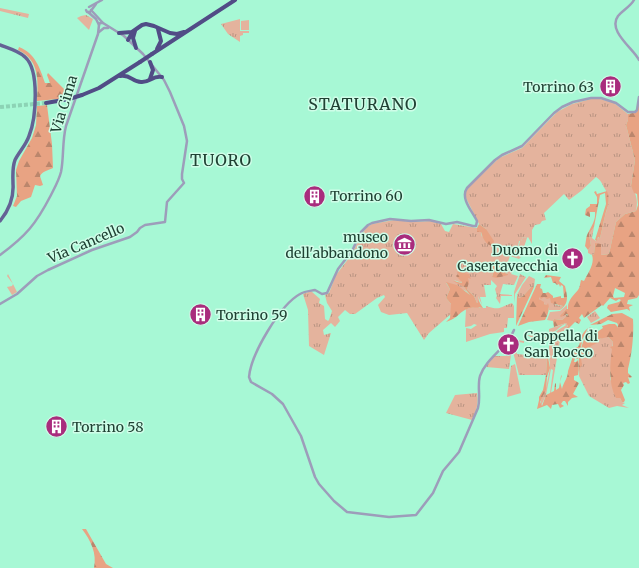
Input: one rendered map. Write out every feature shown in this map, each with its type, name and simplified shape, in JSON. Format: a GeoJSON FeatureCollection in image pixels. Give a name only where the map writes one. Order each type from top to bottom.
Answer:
{"type":"FeatureCollection","features":[{"type":"Feature","properties":{"kind":"highway"},"geometry":{"type":"LineString","coordinates":[[46,103],[82,96],[99,88],[235,0]]}},
{"type":"Feature","properties":{"kind":"highway"},"geometry":{"type":"LineString","coordinates":[[128,40],[142,25],[146,24],[150,24],[170,34],[177,34],[188,30]]}},
{"type":"Feature","properties":{"kind":"highway"},"geometry":{"type":"LineString","coordinates":[[153,53],[160,46],[162,41],[158,29]]}},
{"type":"Feature","properties":{"kind":"highway"},"geometry":{"type":"LineString","coordinates":[[119,33],[134,33]]}},
{"type":"Feature","properties":{"kind":"highway"},"geometry":{"type":"LineString","coordinates":[[134,33],[136,48]]}},
{"type":"Feature","properties":{"kind":"highway"},"geometry":{"type":"LineString","coordinates":[[150,62],[153,76]]}},
{"type":"Feature","properties":{"kind":"highway"},"geometry":{"type":"LineString","coordinates":[[131,77],[133,67]]}},
{"type":"Feature","properties":{"kind":"highway"},"geometry":{"type":"LineString","coordinates":[[119,76],[124,75],[131,77],[138,82],[142,82],[150,79],[154,72],[158,72]]}},
{"type":"Feature","properties":{"kind":"highway"},"geometry":{"type":"LineString","coordinates":[[153,76],[162,77]]}},
{"type":"Feature","properties":{"kind":"main road"},"geometry":{"type":"LineString","coordinates":[[0,45],[24,56],[31,65],[34,75],[33,125],[26,142],[15,160],[12,202],[6,214],[0,221]]}},
{"type":"Feature","properties":{"kind":"street"},"geometry":{"type":"LineString","coordinates":[[102,0],[90,10],[96,19],[102,26],[110,28],[128,40],[150,62],[162,77]]}},
{"type":"Feature","properties":{"kind":"street"},"geometry":{"type":"LineString","coordinates":[[634,0],[618,17],[616,24],[621,38],[639,60]]}},
{"type":"Feature","properties":{"kind":"street","name":"Via Cima"},"geometry":{"type":"LineString","coordinates":[[0,255],[29,231],[43,210],[57,184],[61,173],[66,126],[102,26]]}},
{"type":"Feature","properties":{"kind":"street","name":"Via Cancello"},"geometry":{"type":"LineString","coordinates":[[0,304],[17,294],[37,276],[48,270],[92,250],[130,237],[140,228],[152,223],[165,222],[167,202],[184,183],[182,174],[187,141],[184,126],[176,105],[162,77]]}},
{"type":"Feature","properties":{"kind":"street"},"geometry":{"type":"LineString","coordinates":[[514,330],[512,337],[489,361],[482,372],[479,382],[480,401],[478,408],[459,452],[443,471],[428,501],[419,512],[413,516],[383,516],[348,512],[341,508],[319,484],[315,477],[301,436],[283,404],[272,394],[251,382],[248,377],[264,338],[280,313],[301,293],[315,290],[322,294],[327,293],[338,269],[349,257],[362,232],[368,225],[377,221],[390,219],[411,221],[428,220],[446,224],[457,222],[476,226],[477,221],[464,198],[467,188],[495,160],[502,155],[522,146],[558,110],[573,102],[591,98],[601,98],[616,102],[628,112],[635,112],[637,110],[639,97]]}},
{"type":"Feature","properties":{"kind":"green space"},"geometry":{"type":"Polygon","coordinates":[[[0,8],[29,14],[28,18],[0,11],[0,8]]]}},
{"type":"Feature","properties":{"kind":"green space"},"geometry":{"type":"Polygon","coordinates":[[[86,15],[93,19],[89,30],[77,18],[86,15]]]}},
{"type":"Feature","properties":{"kind":"green space"},"geometry":{"type":"Polygon","coordinates":[[[240,19],[240,31],[249,31],[249,33],[243,33],[243,35],[240,36],[240,42],[228,34],[221,24],[240,19]]]}},
{"type":"Feature","properties":{"kind":"green space"},"geometry":{"type":"Polygon","coordinates":[[[249,20],[249,30],[241,30],[241,21],[249,20]]]}},
{"type":"Feature","properties":{"kind":"green space"},"geometry":{"type":"Polygon","coordinates":[[[19,47],[33,57],[39,67],[45,83],[50,83],[47,75],[48,73],[67,92],[72,94],[68,98],[37,101],[38,86],[34,65],[25,54],[18,50],[19,47]]]}},
{"type":"Feature","properties":{"kind":"green space"},"geometry":{"type":"Polygon","coordinates":[[[591,99],[600,99],[614,103],[628,114],[626,125],[635,160],[631,186],[636,195],[637,207],[636,211],[625,214],[616,222],[609,254],[601,255],[595,243],[594,254],[592,255],[588,253],[591,246],[589,234],[594,227],[592,238],[596,241],[599,237],[600,238],[608,202],[607,193],[596,177],[569,200],[564,194],[544,213],[546,220],[535,225],[532,230],[532,244],[528,237],[523,237],[521,241],[519,241],[516,258],[510,256],[506,267],[514,270],[511,274],[518,276],[514,285],[503,284],[500,294],[512,296],[501,296],[500,304],[496,298],[497,296],[495,289],[497,286],[491,280],[491,285],[484,285],[486,297],[480,297],[482,305],[478,296],[480,304],[477,303],[474,296],[467,289],[468,281],[463,271],[460,275],[462,283],[454,280],[464,287],[470,295],[466,291],[446,283],[450,289],[446,298],[451,304],[451,314],[429,333],[424,340],[407,313],[389,315],[381,312],[378,305],[385,297],[384,295],[377,298],[355,314],[350,314],[345,310],[338,317],[340,321],[335,327],[331,323],[323,330],[324,335],[331,333],[324,355],[309,346],[308,310],[303,294],[311,291],[320,299],[319,303],[324,306],[325,319],[328,321],[332,311],[327,303],[325,295],[329,293],[336,275],[352,254],[361,235],[367,227],[372,224],[394,220],[414,222],[430,221],[441,224],[445,231],[449,232],[453,224],[477,228],[477,232],[481,232],[482,237],[486,229],[479,224],[466,198],[466,191],[499,158],[522,148],[557,112],[572,104],[591,99]],[[492,261],[492,277],[508,274],[505,273],[505,269],[498,275],[492,261]]]}},
{"type":"Feature","properties":{"kind":"green space"},"geometry":{"type":"Polygon","coordinates":[[[639,102],[639,295],[637,298],[628,300],[627,304],[633,305],[629,307],[630,311],[627,309],[611,312],[607,308],[608,305],[621,300],[619,299],[616,301],[610,298],[603,306],[602,305],[584,318],[582,314],[579,318],[581,320],[579,324],[575,322],[567,330],[566,329],[568,326],[566,323],[554,327],[554,319],[562,320],[568,315],[560,316],[566,309],[568,309],[569,301],[579,289],[581,280],[584,281],[589,272],[593,262],[592,255],[594,254],[595,243],[601,244],[601,255],[609,254],[616,222],[625,214],[636,211],[638,205],[637,194],[634,193],[631,186],[635,160],[626,125],[628,114],[637,112],[639,102]],[[615,288],[613,296],[614,298],[624,297],[625,293],[615,288]]]}},
{"type":"Feature","properties":{"kind":"green space"},"geometry":{"type":"Polygon","coordinates":[[[47,105],[52,144],[53,168],[41,174],[40,176],[43,185],[35,185],[31,197],[21,201],[16,207],[13,206],[17,196],[16,170],[19,161],[32,138],[36,125],[37,106],[47,105]]]}},
{"type":"Feature","properties":{"kind":"green space"},"geometry":{"type":"Polygon","coordinates":[[[596,191],[597,194],[607,191],[609,201],[600,238],[598,237],[597,241],[595,240],[606,204],[605,193],[600,195],[594,227],[589,234],[591,246],[588,250],[585,246],[586,237],[594,221],[595,212],[590,212],[590,217],[585,215],[586,209],[590,206],[590,204],[597,204],[597,197],[594,192],[596,191]]]}},
{"type":"Feature","properties":{"kind":"green space"},"geometry":{"type":"Polygon","coordinates":[[[479,224],[486,229],[494,241],[493,246],[485,241],[481,232],[477,232],[479,224]]]}},
{"type":"Feature","properties":{"kind":"green space"},"geometry":{"type":"Polygon","coordinates":[[[523,237],[527,238],[523,250],[519,252],[518,255],[521,257],[519,259],[516,258],[520,241],[523,237]]]}},
{"type":"Feature","properties":{"kind":"green space"},"geometry":{"type":"Polygon","coordinates":[[[492,261],[497,262],[498,274],[506,267],[505,273],[508,275],[497,278],[492,277],[492,261]]]}},
{"type":"Feature","properties":{"kind":"green space"},"geometry":{"type":"Polygon","coordinates":[[[459,270],[464,270],[465,273],[469,274],[471,279],[468,278],[469,282],[467,289],[474,296],[477,303],[478,300],[483,308],[469,308],[446,322],[450,318],[451,304],[446,298],[450,289],[446,282],[457,285],[470,295],[464,287],[453,281],[462,283],[456,276],[458,274],[460,275],[457,273],[459,270]]]}},
{"type":"Feature","properties":{"kind":"green space"},"geometry":{"type":"Polygon","coordinates":[[[520,274],[526,277],[515,294],[514,303],[514,292],[520,274]]]}},
{"type":"Feature","properties":{"kind":"green space"},"geometry":{"type":"Polygon","coordinates":[[[546,275],[561,277],[559,281],[565,286],[567,302],[560,310],[563,306],[551,303],[550,298],[547,299],[544,297],[541,299],[539,297],[544,304],[547,305],[548,303],[549,305],[545,320],[529,322],[518,326],[537,284],[541,284],[540,288],[542,289],[543,293],[548,292],[553,296],[553,298],[561,296],[561,298],[564,298],[563,286],[561,285],[560,287],[559,284],[557,285],[553,283],[551,277],[544,278],[546,275]]]}},
{"type":"Feature","properties":{"kind":"green space"},"geometry":{"type":"Polygon","coordinates":[[[529,276],[535,279],[534,287],[532,286],[523,296],[519,298],[517,295],[529,276]]]}},
{"type":"Feature","properties":{"kind":"green space"},"geometry":{"type":"Polygon","coordinates":[[[13,284],[17,292],[12,295],[7,287],[12,286],[13,284]]]}},
{"type":"Feature","properties":{"kind":"green space"},"geometry":{"type":"Polygon","coordinates":[[[532,286],[534,287],[516,326],[517,295],[519,298],[523,296],[532,286]]]}},
{"type":"Feature","properties":{"kind":"green space"},"geometry":{"type":"Polygon","coordinates":[[[539,296],[550,297],[556,305],[563,306],[560,310],[549,310],[549,308],[539,299],[539,296]]]}},
{"type":"Feature","properties":{"kind":"green space"},"geometry":{"type":"Polygon","coordinates":[[[512,303],[514,306],[514,318],[508,318],[507,328],[504,328],[504,332],[490,334],[466,342],[466,328],[471,329],[477,325],[474,324],[465,327],[466,309],[478,306],[479,308],[486,308],[486,306],[500,308],[512,303]]]}},
{"type":"Feature","properties":{"kind":"green space"},"geometry":{"type":"Polygon","coordinates":[[[567,305],[567,309],[562,314],[568,315],[562,320],[547,320],[550,312],[560,311],[567,305]]]}},
{"type":"Feature","properties":{"kind":"green space"},"geometry":{"type":"Polygon","coordinates":[[[595,311],[600,318],[591,323],[587,317],[595,311]]]}},
{"type":"Feature","properties":{"kind":"green space"},"geometry":{"type":"Polygon","coordinates":[[[622,313],[633,319],[631,357],[628,369],[628,373],[632,377],[628,377],[630,383],[623,383],[624,385],[621,390],[625,400],[624,402],[622,402],[620,398],[616,398],[613,392],[610,367],[612,349],[610,347],[613,346],[613,342],[608,337],[599,339],[599,342],[591,346],[588,352],[581,358],[582,365],[579,376],[578,370],[580,351],[584,338],[590,327],[594,334],[603,328],[602,326],[615,324],[617,328],[618,325],[617,323],[608,320],[601,324],[590,325],[612,314],[622,313]]]}},
{"type":"Feature","properties":{"kind":"green space"},"geometry":{"type":"Polygon","coordinates":[[[566,323],[568,326],[566,329],[567,330],[554,334],[566,325],[565,324],[549,334],[549,329],[566,323]]]}},
{"type":"Feature","properties":{"kind":"green space"},"geometry":{"type":"Polygon","coordinates":[[[588,328],[583,338],[578,359],[575,358],[574,362],[578,360],[578,375],[574,376],[574,380],[579,383],[573,394],[578,397],[572,398],[568,402],[568,406],[565,401],[563,401],[561,404],[564,406],[560,408],[558,404],[552,405],[551,409],[547,405],[537,409],[546,375],[547,357],[550,368],[547,377],[546,390],[540,402],[542,406],[546,395],[554,391],[556,383],[556,390],[559,388],[560,382],[562,389],[576,347],[578,347],[582,335],[588,328]]]}},
{"type":"Feature","properties":{"kind":"green space"},"geometry":{"type":"Polygon","coordinates":[[[561,334],[551,393],[553,370],[551,369],[546,395],[541,406],[550,368],[549,341],[534,339],[527,335],[547,337],[561,334]]]}},
{"type":"Feature","properties":{"kind":"green space"},"geometry":{"type":"Polygon","coordinates":[[[603,337],[608,337],[613,342],[610,379],[622,402],[625,403],[622,405],[629,408],[617,406],[609,408],[589,396],[579,376],[581,358],[588,352],[591,345],[603,337]]]}},
{"type":"Feature","properties":{"kind":"green space"},"geometry":{"type":"Polygon","coordinates":[[[512,339],[524,341],[524,343],[515,343],[517,354],[547,357],[546,375],[519,375],[512,348],[512,339]]]}},
{"type":"Feature","properties":{"kind":"green space"},"geometry":{"type":"Polygon","coordinates":[[[506,346],[510,348],[511,355],[509,369],[486,367],[494,356],[509,356],[509,350],[506,349],[506,346]]]}},
{"type":"Feature","properties":{"kind":"green space"},"geometry":{"type":"Polygon","coordinates":[[[515,364],[521,393],[507,397],[511,366],[515,364]]]}},
{"type":"Feature","properties":{"kind":"green space"},"geometry":{"type":"Polygon","coordinates":[[[477,393],[478,397],[476,410],[472,420],[446,413],[455,395],[477,393]]]}},
{"type":"Feature","properties":{"kind":"green space"},"geometry":{"type":"Polygon","coordinates":[[[82,529],[86,529],[106,564],[113,568],[94,568],[94,552],[82,529]]]}},
{"type":"Feature","properties":{"kind":"tunnel"},"geometry":{"type":"LineString","coordinates":[[0,107],[46,103]]}},
{"type":"Feature","properties":{"kind":"place","name":"Torrino 63"},"geometry":{"type":"Point","coordinates":[610,87]}},
{"type":"Feature","properties":{"kind":"place","name":"Torrino 60"},"geometry":{"type":"Point","coordinates":[314,196]}},
{"type":"Feature","properties":{"kind":"place","name":"museo dell'abbandono"},"geometry":{"type":"Point","coordinates":[404,245]}},
{"type":"Feature","properties":{"kind":"place","name":"Duomo di Casertavecchia"},"geometry":{"type":"Point","coordinates":[573,258]}},
{"type":"Feature","properties":{"kind":"place","name":"Torrino 59"},"geometry":{"type":"Point","coordinates":[201,315]}},
{"type":"Feature","properties":{"kind":"place","name":"Cappella di San Rocco"},"geometry":{"type":"Point","coordinates":[509,344]}},
{"type":"Feature","properties":{"kind":"place","name":"Torrino 58"},"geometry":{"type":"Point","coordinates":[57,427]}},
{"type":"Feature","properties":{"kind":"district","name":"STATURANO"},"geometry":{"type":"Point","coordinates":[363,104]}},
{"type":"Feature","properties":{"kind":"district","name":"TUORO"},"geometry":{"type":"Point","coordinates":[221,160]}}]}
